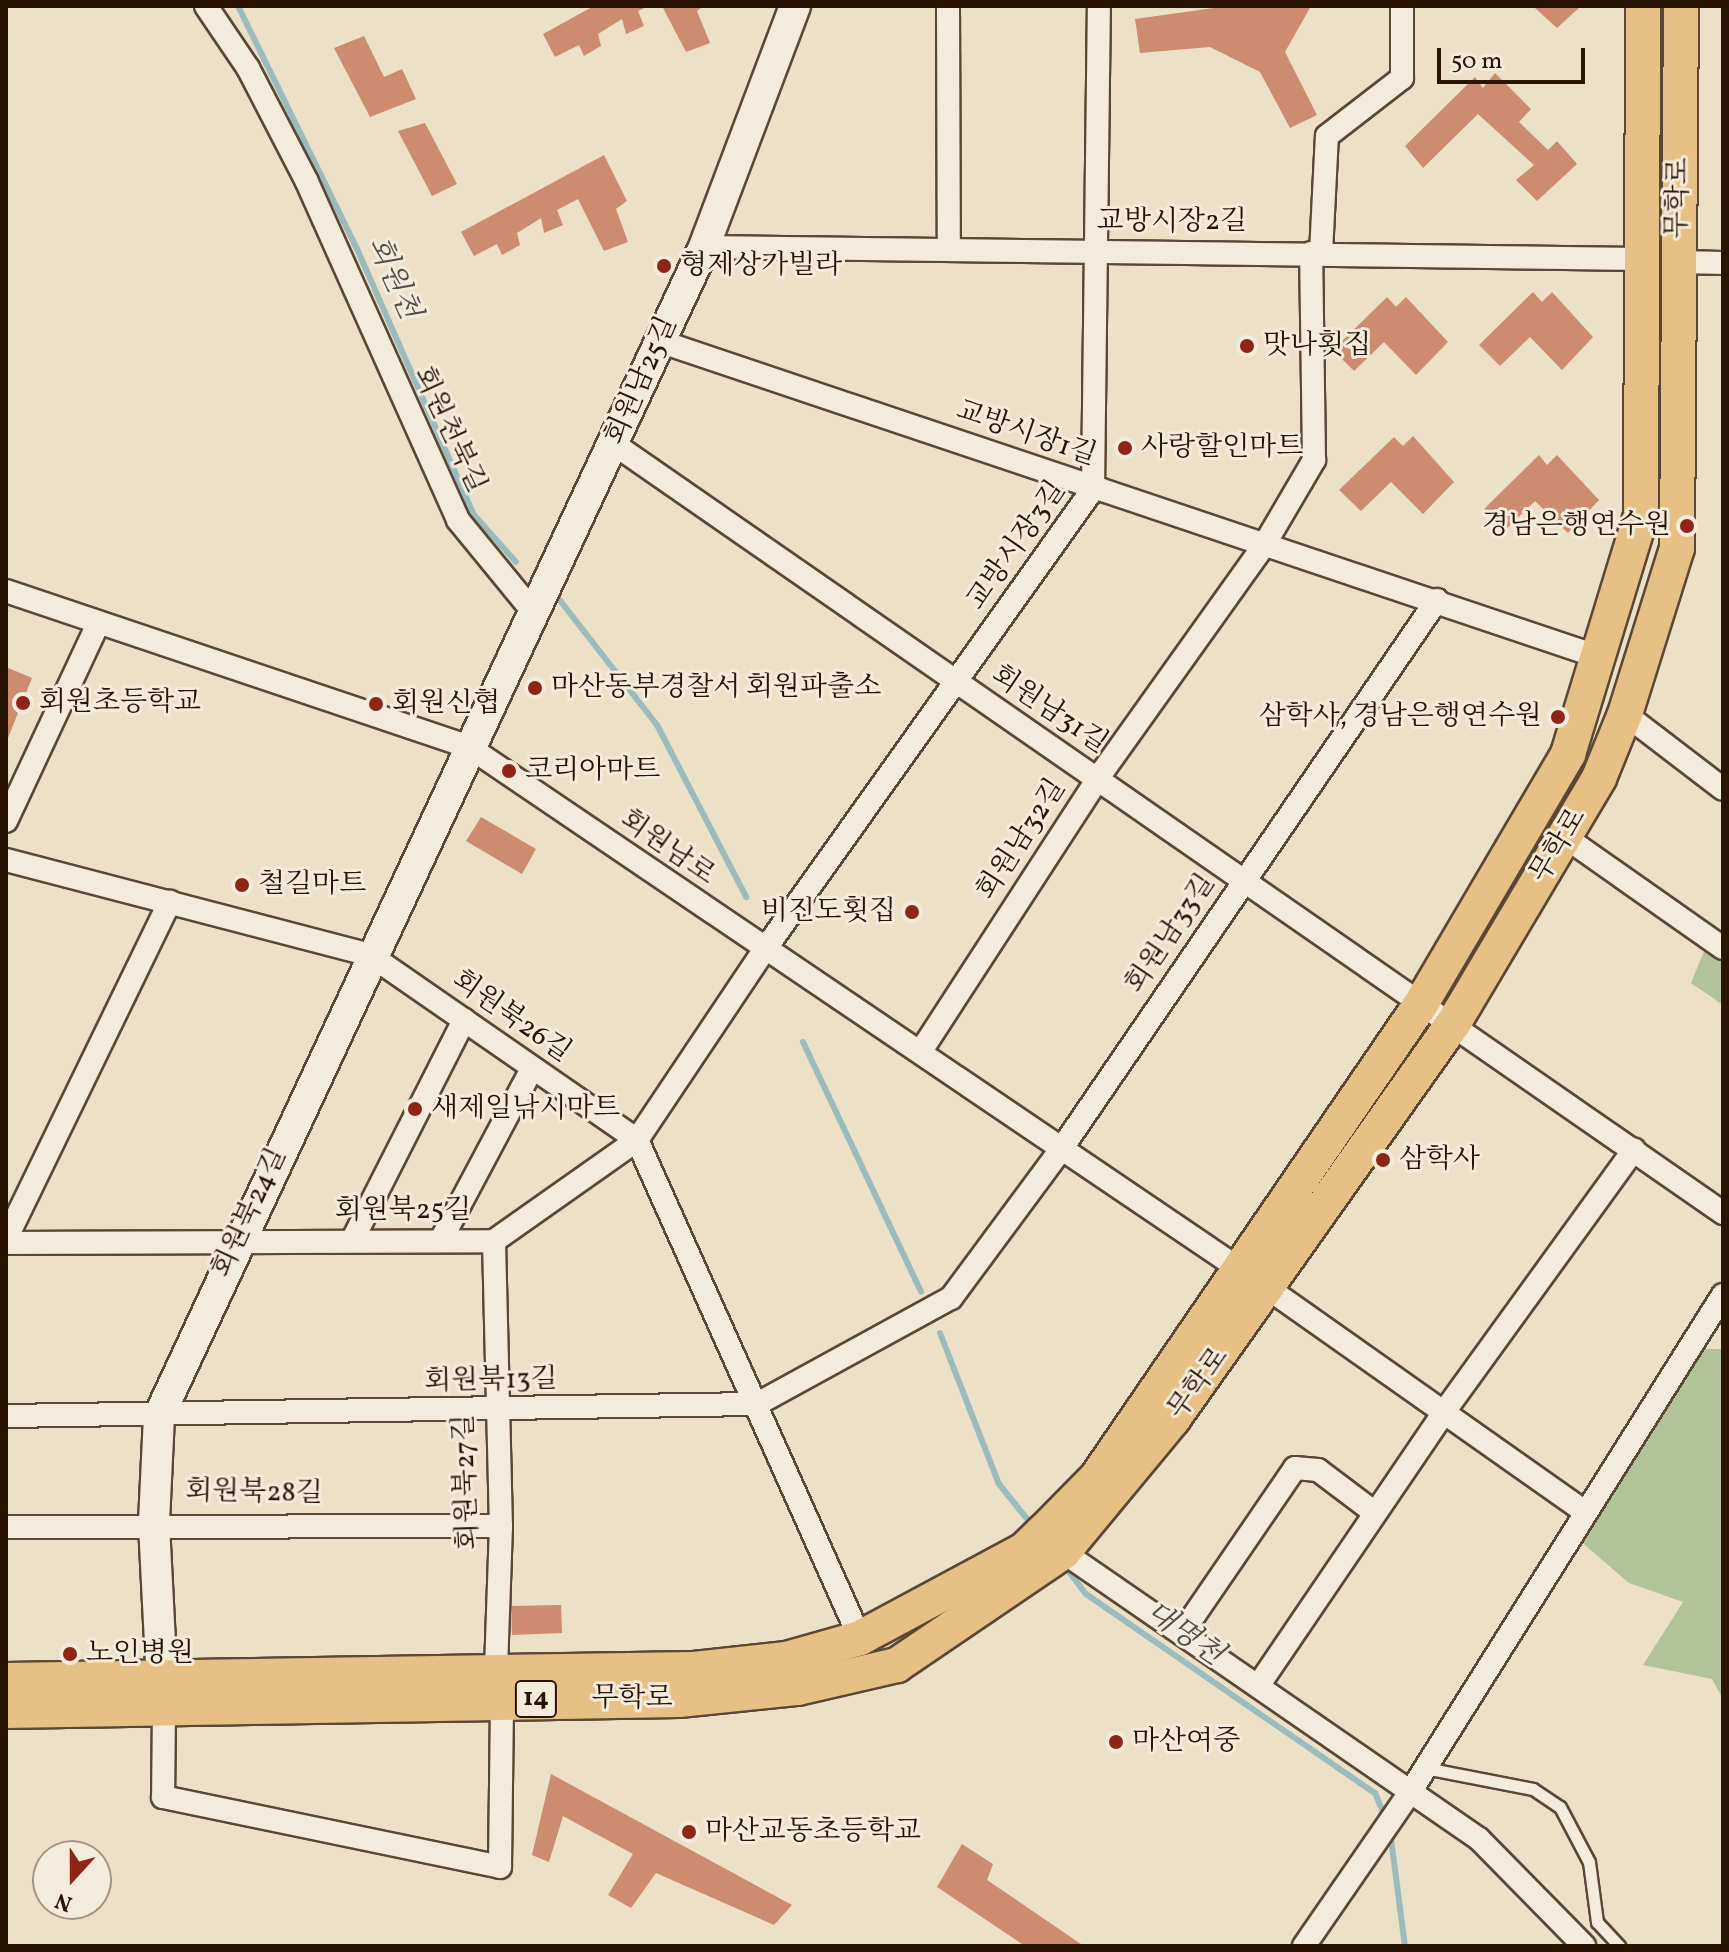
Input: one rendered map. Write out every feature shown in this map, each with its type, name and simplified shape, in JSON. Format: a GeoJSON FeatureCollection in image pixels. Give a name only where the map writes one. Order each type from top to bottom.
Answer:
{"type":"FeatureCollection","features":[{"type":"Feature","properties":{"kind":"main road","name":"회원남25길"},"geometry":{"type":"LineString","coordinates":[[469,747],[530,608],[614,444],[704,247],[795,6]]}},
{"type":"Feature","properties":{"kind":"main road","name":"무학로"},"geometry":{"type":"LineString","coordinates":[[6,1680],[162,1692],[499,1686],[786,1659],[860,1638],[1042,1552],[1097,1477],[1421,1004],[1568,754],[1602,658],[1641,515],[1643,6]]}},
{"type":"Feature","properties":{"kind":"main road","name":"무학로"},"geometry":{"type":"LineString","coordinates":[[499,1686],[679,1700],[812,1685],[897,1665],[1042,1552],[1173,1419],[1269,1289],[1453,1024],[1565,837],[1625,714],[1677,548],[1681,6]]}},
{"type":"Feature","properties":{"kind":"main road","name":"회원북24길"},"geometry":{"type":"LineString","coordinates":[[162,1692],[154,1522],[159,1416],[235,1243],[469,747]]}},
{"type":"Feature","properties":{"kind":"main road","name":"무학로"},"geometry":{"type":"LineString","coordinates":[[6,1711],[162,1692]]}},
{"type":"Feature","properties":{"kind":"street","name":"회원천북길"},"geometry":{"type":"LineString","coordinates":[[206,6],[248,68],[307,182],[458,520],[530,608]]}},
{"type":"Feature","properties":{"kind":"street"},"geometry":{"type":"LineString","coordinates":[[948,6],[949,250]]}},
{"type":"Feature","properties":{"kind":"street","name":"교방시장3길"},"geometry":{"type":"LineString","coordinates":[[763,952],[957,685],[1093,489],[1099,6]]}},
{"type":"Feature","properties":{"kind":"street","name":"회원남32길"},"geometry":{"type":"LineString","coordinates":[[921,1051],[1098,778],[1263,547],[1314,460],[1316,253],[1327,136],[1402,78],[1402,6]]}},
{"type":"Feature","properties":{"kind":"street","name":"교방시장2길"},"geometry":{"type":"LineString","coordinates":[[704,247],[1640,259]]}},
{"type":"Feature","properties":{"kind":"street"},"geometry":{"type":"LineString","coordinates":[[1678,262],[1723,263]]}},
{"type":"Feature","properties":{"kind":"street","name":"교방시장1길"},"geometry":{"type":"LineString","coordinates":[[659,341],[1263,547],[1437,600],[1602,658]]}},
{"type":"Feature","properties":{"kind":"street","name":"회원남31길"},"geometry":{"type":"LineString","coordinates":[[614,444],[957,685],[1098,778],[1723,1213]]}},
{"type":"Feature","properties":{"kind":"street","name":"회원남로"},"geometry":{"type":"LineString","coordinates":[[6,591],[469,747],[763,952],[921,1051],[1269,1289],[1582,1510]]}},
{"type":"Feature","properties":{"kind":"street","name":"회원남33길"},"geometry":{"type":"LineString","coordinates":[[951,1298],[1062,1148],[1437,600]]}},
{"type":"Feature","properties":{"kind":"street"},"geometry":{"type":"LineString","coordinates":[[6,821],[98,624]]}},
{"type":"Feature","properties":{"kind":"street"},"geometry":{"type":"LineString","coordinates":[[1625,714],[1723,788]]}},
{"type":"Feature","properties":{"kind":"street"},"geometry":{"type":"LineString","coordinates":[[1565,837],[1723,948]]}},
{"type":"Feature","properties":{"kind":"street","name":"회원북26길"},"geometry":{"type":"LineString","coordinates":[[6,860],[370,955],[637,1140]]}},
{"type":"Feature","properties":{"kind":"street"},"geometry":{"type":"LineString","coordinates":[[6,1241],[170,902]]}},
{"type":"Feature","properties":{"kind":"street","name":"회원북25길"},"geometry":{"type":"LineString","coordinates":[[6,1241],[494,1241],[637,1140],[763,952]]}},
{"type":"Feature","properties":{"kind":"street"},"geometry":{"type":"LineString","coordinates":[[352,1241],[464,1020]]}},
{"type":"Feature","properties":{"kind":"street"},"geometry":{"type":"LineString","coordinates":[[441,1240],[532,1069]]}},
{"type":"Feature","properties":{"kind":"street"},"geometry":{"type":"LineString","coordinates":[[637,1140],[860,1638]]}},
{"type":"Feature","properties":{"kind":"street"},"geometry":{"type":"LineString","coordinates":[[1258,1686],[1444,1412],[1634,1150]]}},
{"type":"Feature","properties":{"kind":"street","name":"회원북27길"},"geometry":{"type":"LineString","coordinates":[[162,1692],[163,1797],[500,1867],[501,1526],[494,1411],[494,1241]]}},
{"type":"Feature","properties":{"kind":"street"},"geometry":{"type":"LineString","coordinates":[[1304,1946],[1404,1799],[1420,1768],[1582,1510],[1723,1295]]}},
{"type":"Feature","properties":{"kind":"street","name":"회원북13길"},"geometry":{"type":"LineString","coordinates":[[6,1416],[494,1411],[757,1404],[951,1298]]}},
{"type":"Feature","properties":{"kind":"street"},"geometry":{"type":"LineString","coordinates":[[1182,1633],[1295,1468],[1318,1470],[1375,1513]]}},
{"type":"Feature","properties":{"kind":"street","name":"회원북28길"},"geometry":{"type":"LineString","coordinates":[[6,1527],[154,1522],[501,1526]]}},
{"type":"Feature","properties":{"kind":"street"},"geometry":{"type":"LineString","coordinates":[[1042,1552],[1182,1633],[1258,1686],[1404,1799],[1479,1839],[1584,1946]]}},
{"type":"Feature","properties":{"kind":"lane"},"geometry":{"type":"LineString","coordinates":[[1420,1768],[1533,1789],[1560,1807],[1589,1862],[1597,1922],[1619,1946]]}},
{"type":"Feature","properties":{"kind":"green space"},"geometry":{"type":"Polygon","coordinates":[[[1713,929],[1723,935],[1723,1005],[1691,983],[1713,929]]]}},
{"type":"Feature","properties":{"kind":"green space"},"geometry":{"type":"Polygon","coordinates":[[[1688,1349],[1723,1349],[1723,1699],[1712,1679],[1643,1665],[1683,1602],[1629,1583],[1565,1528],[1688,1349]]]}},
{"type":"Feature","properties":{"kind":"building"},"geometry":{"type":"Polygon","coordinates":[[[594,6],[649,6],[638,11],[644,26],[626,34],[622,19],[598,34],[601,46],[584,56],[579,45],[555,57],[543,34],[594,6]]]}},
{"type":"Feature","properties":{"kind":"building"},"geometry":{"type":"Polygon","coordinates":[[[662,6],[703,6],[697,11],[710,43],[686,52],[662,6]]]}},
{"type":"Feature","properties":{"kind":"building"},"geometry":{"type":"Polygon","coordinates":[[[1228,6],[1311,6],[1285,52],[1317,115],[1290,128],[1260,72],[1210,47],[1140,53],[1135,19],[1228,6]]]}},
{"type":"Feature","properties":{"kind":"building"},"geometry":{"type":"Polygon","coordinates":[[[1537,6],[1581,6],[1557,28],[1535,8],[1537,6]]]}},
{"type":"Feature","properties":{"kind":"building"},"geometry":{"type":"Polygon","coordinates":[[[364,36],[384,77],[402,69],[416,99],[370,117],[334,48],[364,36]]]}},
{"type":"Feature","properties":{"kind":"building"},"geometry":{"type":"Polygon","coordinates":[[[1495,73],[1531,109],[1519,122],[1548,150],[1557,141],[1577,164],[1537,201],[1516,180],[1534,165],[1478,114],[1423,168],[1405,146],[1475,77],[1483,88],[1495,73]]]}},
{"type":"Feature","properties":{"kind":"building"},"geometry":{"type":"Polygon","coordinates":[[[425,123],[457,184],[432,196],[398,131],[425,123]]]}},
{"type":"Feature","properties":{"kind":"building"},"geometry":{"type":"Polygon","coordinates":[[[604,155],[627,201],[616,209],[628,242],[604,251],[578,199],[557,210],[563,225],[544,233],[541,218],[517,233],[520,245],[502,255],[497,244],[474,256],[461,232],[604,155]]]}},
{"type":"Feature","properties":{"kind":"building"},"geometry":{"type":"Polygon","coordinates":[[[1533,292],[1542,302],[1552,292],[1593,337],[1562,370],[1530,337],[1500,366],[1479,345],[1533,292]]]}},
{"type":"Feature","properties":{"kind":"building"},"geometry":{"type":"Polygon","coordinates":[[[1387,297],[1396,307],[1406,297],[1448,342],[1416,375],[1384,342],[1354,371],[1333,350],[1387,297]]]}},
{"type":"Feature","properties":{"kind":"building"},"geometry":{"type":"Polygon","coordinates":[[[1413,436],[1454,482],[1423,514],[1391,482],[1361,511],[1339,490],[1394,437],[1403,446],[1413,436]]]}},
{"type":"Feature","properties":{"kind":"building"},"geometry":{"type":"Polygon","coordinates":[[[1539,455],[1547,465],[1557,455],[1599,500],[1568,533],[1535,501],[1506,529],[1484,509],[1539,455]]]}},
{"type":"Feature","properties":{"kind":"building"},"geometry":{"type":"Polygon","coordinates":[[[6,667],[32,678],[6,743],[6,667]]]}},
{"type":"Feature","properties":{"kind":"building"},"geometry":{"type":"Polygon","coordinates":[[[481,817],[536,849],[522,874],[466,841],[481,817]]]}},
{"type":"Feature","properties":{"kind":"building"},"geometry":{"type":"Polygon","coordinates":[[[561,1605],[562,1633],[512,1635],[511,1606],[561,1605]]]}},
{"type":"Feature","properties":{"kind":"building"},"geometry":{"type":"Polygon","coordinates":[[[551,1774],[792,1905],[774,1925],[656,1873],[631,1908],[608,1895],[633,1854],[563,1816],[549,1862],[532,1855],[551,1774]]]}},
{"type":"Feature","properties":{"kind":"building"},"geometry":{"type":"Polygon","coordinates":[[[962,1844],[993,1864],[987,1880],[1084,1946],[1025,1946],[937,1887],[962,1844]]]}},
{"type":"Feature","properties":{"kind":"waterway","name":"회원천"},"geometry":{"type":"LineString","coordinates":[[238,6],[358,251],[474,515],[516,562]]}},
{"type":"Feature","properties":{"kind":"waterway"},"geometry":{"type":"LineString","coordinates":[[555,594],[657,725],[746,897]]}},
{"type":"Feature","properties":{"kind":"waterway"},"geometry":{"type":"LineString","coordinates":[[803,1042],[921,1292]]}},
{"type":"Feature","properties":{"kind":"waterway","name":"대명천"},"geometry":{"type":"LineString","coordinates":[[940,1333],[999,1484],[1032,1525]]}},
{"type":"Feature","properties":{"kind":"waterway","name":"대명천"},"geometry":{"type":"LineString","coordinates":[[1064,1565],[1086,1594],[1375,1793],[1385,1817]]}},
{"type":"Feature","properties":{"kind":"waterway","name":"대명천"},"geometry":{"type":"LineString","coordinates":[[1390,1831],[1405,1946]]}},
{"type":"Feature","properties":{"kind":"place","name":"형제상가빌라"},"geometry":{"type":"Point","coordinates":[664,266]}},
{"type":"Feature","properties":{"kind":"place","name":"맛나횟집"},"geometry":{"type":"Point","coordinates":[1247,346]}},
{"type":"Feature","properties":{"kind":"place","name":"사랑할인마트"},"geometry":{"type":"Point","coordinates":[1125,448]}},
{"type":"Feature","properties":{"kind":"place","name":"경남은행연수원"},"geometry":{"type":"Point","coordinates":[1687,526]}},
{"type":"Feature","properties":{"kind":"place","name":"마산동부경찰서 회원파출소"},"geometry":{"type":"Point","coordinates":[535,688]}},
{"type":"Feature","properties":{"kind":"place","name":"회원초등학교"},"geometry":{"type":"Point","coordinates":[23,703]}},
{"type":"Feature","properties":{"kind":"place","name":"회원신협"},"geometry":{"type":"Point","coordinates":[376,704]}},
{"type":"Feature","properties":{"kind":"place","name":"삼학사, 경남은행연수원"},"geometry":{"type":"Point","coordinates":[1558,717]}},
{"type":"Feature","properties":{"kind":"place","name":"코리아마트"},"geometry":{"type":"Point","coordinates":[509,771]}},
{"type":"Feature","properties":{"kind":"place","name":"철길마트"},"geometry":{"type":"Point","coordinates":[242,885]}},
{"type":"Feature","properties":{"kind":"place","name":"비진도횟집"},"geometry":{"type":"Point","coordinates":[912,912]}},
{"type":"Feature","properties":{"kind":"place","name":"새제일낚시마트"},"geometry":{"type":"Point","coordinates":[415,1109]}},
{"type":"Feature","properties":{"kind":"place","name":"삼학사"},"geometry":{"type":"Point","coordinates":[1383,1160]}},
{"type":"Feature","properties":{"kind":"place","name":"노인병원"},"geometry":{"type":"Point","coordinates":[70,1654]}},
{"type":"Feature","properties":{"kind":"place","name":"마산여중"},"geometry":{"type":"Point","coordinates":[1116,1742]}},
{"type":"Feature","properties":{"kind":"place","name":"마산교동초등학교"},"geometry":{"type":"Point","coordinates":[689,1832]}}]}
